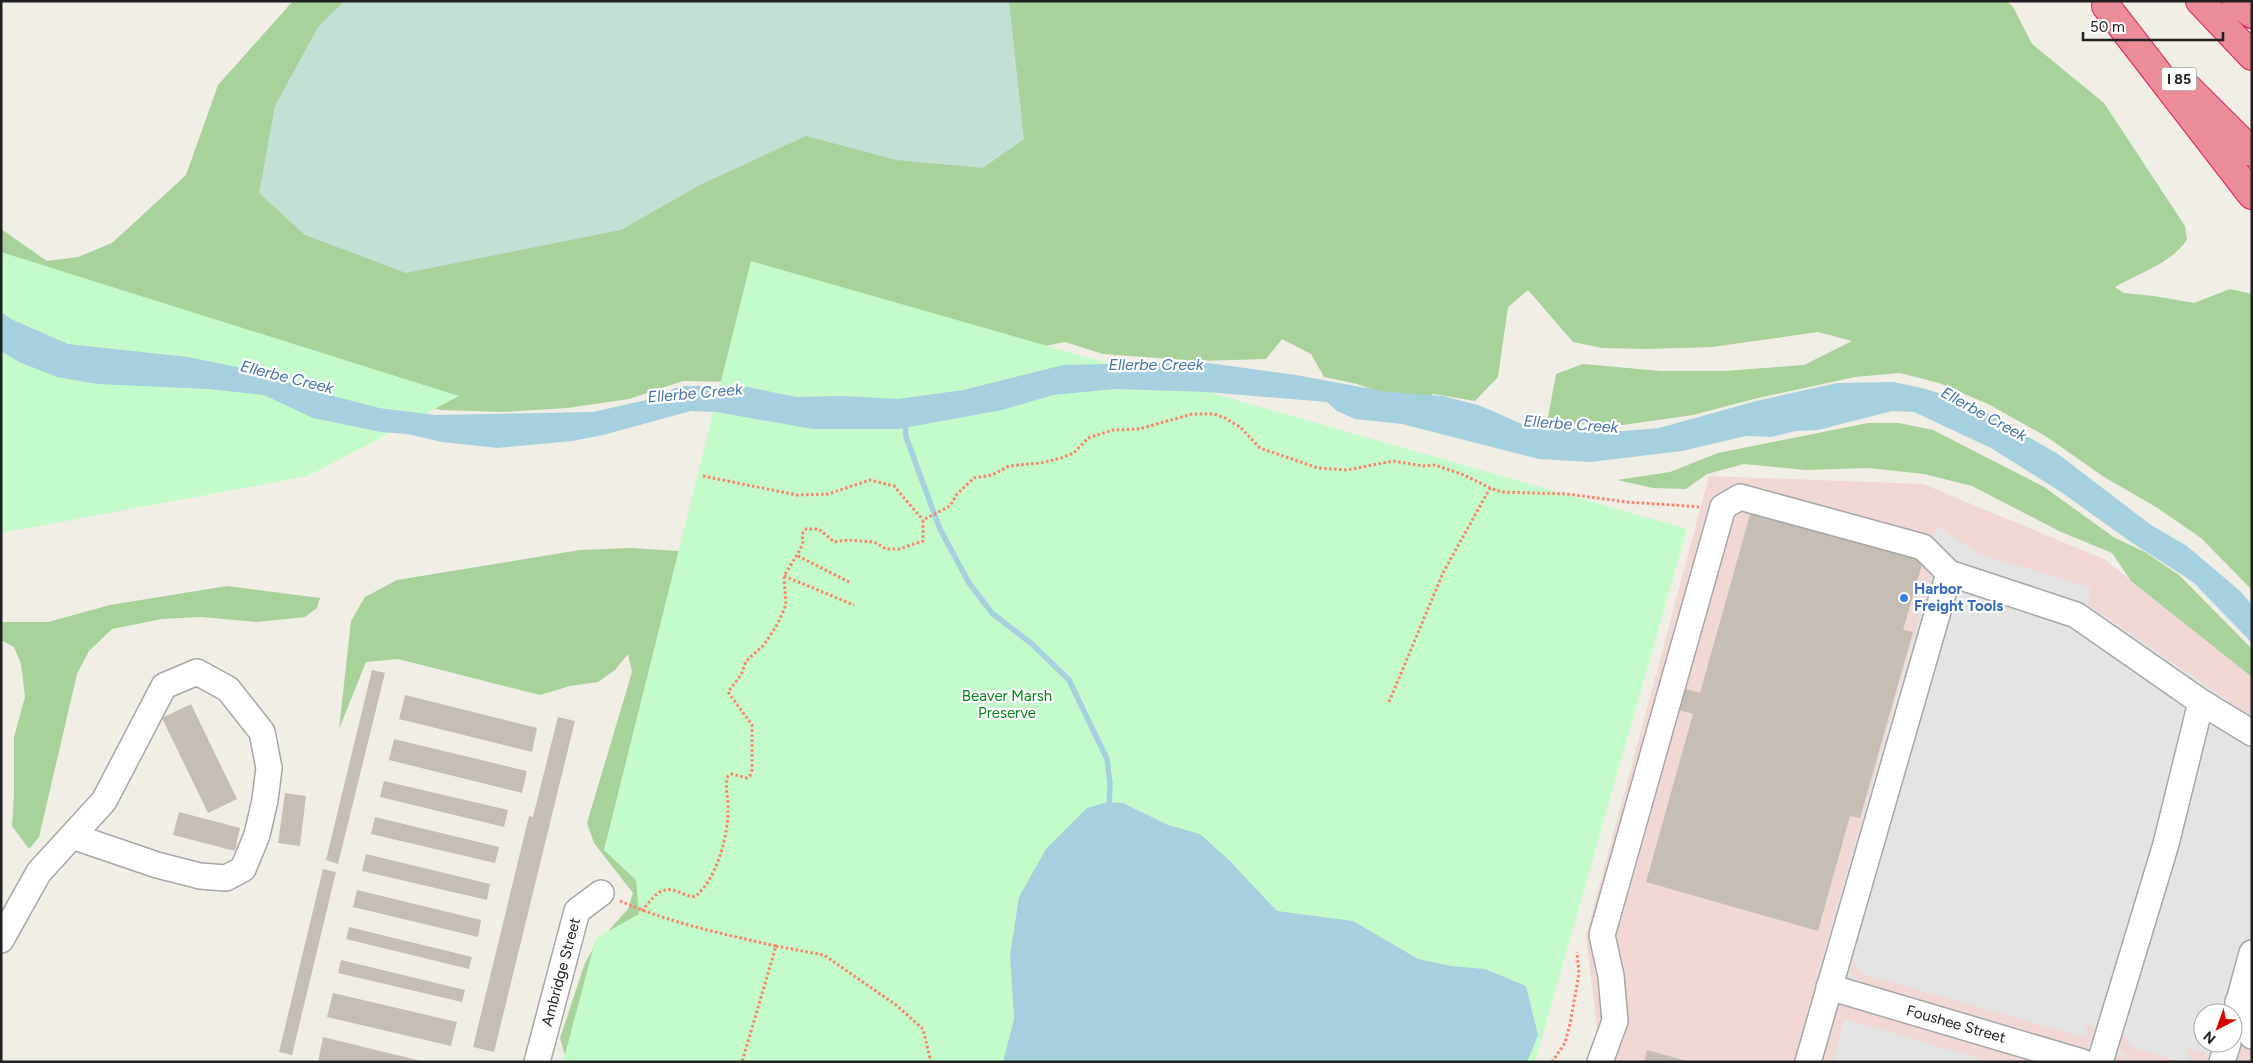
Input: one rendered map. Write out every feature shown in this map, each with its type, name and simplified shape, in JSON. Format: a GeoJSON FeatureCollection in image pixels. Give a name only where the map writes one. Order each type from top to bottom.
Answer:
{"type":"FeatureCollection","features":[{"type":"Feature","properties":{"kind":"highway"},"geometry":{"type":"LineString","coordinates":[[2200,1],[2252,56]]}},
{"type":"Feature","properties":{"kind":"highway"},"geometry":{"type":"LineString","coordinates":[[2236,1],[2252,14]]}},
{"type":"Feature","properties":{"kind":"highway"},"geometry":{"type":"LineString","coordinates":[[2104,4],[2252,195]]}},
{"type":"Feature","properties":{"kind":"highway","name":"I 85"},"geometry":{"type":"LineString","coordinates":[[2104,4],[2252,152]]}},
{"type":"Feature","properties":{"kind":"street"},"geometry":{"type":"LineString","coordinates":[[1600,1062],[1615,1021],[1611,976],[1602,935],[1723,507],[1740,497],[1923,547],[1949,573],[2076,616],[2202,702],[2252,733]]}},
{"type":"Feature","properties":{"kind":"street"},"geometry":{"type":"LineString","coordinates":[[1808,1062],[1949,573]]}},
{"type":"Feature","properties":{"kind":"street"},"geometry":{"type":"LineString","coordinates":[[1,940],[39,872],[104,801],[164,686],[197,672],[228,689],[262,732],[269,768],[259,826],[243,869],[226,878],[200,876],[157,865],[72,836]]}},
{"type":"Feature","properties":{"kind":"street"},"geometry":{"type":"LineString","coordinates":[[2100,1062],[2166,844],[2202,702]]}},
{"type":"Feature","properties":{"kind":"street","name":"Ambridge Street"},"geometry":{"type":"LineString","coordinates":[[537,1062],[577,911],[601,893]]}},
{"type":"Feature","properties":{"kind":"street"},"geometry":{"type":"LineString","coordinates":[[2238,1003],[2252,953]]}},
{"type":"Feature","properties":{"kind":"street","name":"Foushee Street"},"geometry":{"type":"LineString","coordinates":[[1829,987],[2082,1062]]}},
{"type":"Feature","properties":{"kind":"street"},"geometry":{"type":"LineString","coordinates":[[2243,1022],[2252,1036]]}},
{"type":"Feature","properties":{"kind":"path"},"geometry":{"type":"LineString","coordinates":[[923,520],[950,506],[957,494],[974,478],[992,476],[1009,466],[1040,463],[1061,458],[1074,453],[1093,435],[1113,430],[1139,429],[1192,414],[1214,414],[1225,418],[1240,427],[1260,448],[1318,468],[1347,470],[1393,461],[1423,466],[1434,465],[1464,475],[1502,492],[1567,494],[1588,498],[1687,508],[1723,507]]}},
{"type":"Feature","properties":{"kind":"path"},"geometry":{"type":"LineString","coordinates":[[642,911],[657,894],[664,890],[675,890],[692,898],[696,897],[710,880],[715,870],[722,853],[728,811],[726,781],[728,776],[732,774],[747,778],[752,770],[752,725],[728,692],[741,674],[750,656],[764,646],[778,623],[786,604],[787,592],[783,583],[784,576],[798,556],[803,542],[802,534],[806,529],[819,530],[834,542],[848,540],[874,542],[886,549],[899,549],[923,541],[923,520],[894,486],[870,480],[828,494],[797,495],[703,476]]}},
{"type":"Feature","properties":{"kind":"path"},"geometry":{"type":"LineString","coordinates":[[1389,702],[1443,573],[1490,488]]}},
{"type":"Feature","properties":{"kind":"path"},"geometry":{"type":"LineString","coordinates":[[798,556],[851,582]]}},
{"type":"Feature","properties":{"kind":"path"},"geometry":{"type":"LineString","coordinates":[[784,576],[854,605]]}},
{"type":"Feature","properties":{"kind":"path"},"geometry":{"type":"LineString","coordinates":[[601,893],[642,911],[701,929],[824,955],[896,1005],[923,1029],[932,1062]]}},
{"type":"Feature","properties":{"kind":"path"},"geometry":{"type":"LineString","coordinates":[[742,1062],[776,946]]}},
{"type":"Feature","properties":{"kind":"path"},"geometry":{"type":"LineString","coordinates":[[1552,1062],[1565,1043],[1570,1024],[1579,974],[1577,952]]}},
{"type":"Feature","properties":{"kind":"shaded area"},"geometry":{"type":"Polygon","coordinates":[[[1709,476],[1923,484],[2104,559],[2252,676],[2252,1062],[1593,1062],[1598,1036],[1586,936],[1709,476]]]}},
{"type":"Feature","properties":{"kind":"shaded area"},"geometry":{"type":"Polygon","coordinates":[[[1936,526],[1979,554],[2091,588],[2087,604],[2252,717],[2252,987],[2243,1019],[2243,1003],[2193,1003],[2193,1049],[2188,1048],[2187,1050],[2191,1062],[2183,1062],[2131,1047],[2122,1030],[2118,1043],[2119,1049],[2128,1058],[2085,1046],[2090,1045],[2092,1041],[2095,1030],[2092,1025],[2084,1025],[2090,1039],[1863,974],[1853,960],[1850,972],[1861,981],[1819,970],[1932,572],[1927,565],[1936,526]]]}},
{"type":"Feature","properties":{"kind":"shaded area"},"geometry":{"type":"Polygon","coordinates":[[[1845,1019],[1990,1062],[1833,1062],[1845,1019]]]}},
{"type":"Feature","properties":{"kind":"shaded area"},"geometry":{"type":"Polygon","coordinates":[[[2205,1053],[2234,1053],[2231,1062],[2208,1062],[2208,1057],[2205,1053]]]}},
{"type":"Feature","properties":{"kind":"green space"},"geometry":{"type":"Polygon","coordinates":[[[293,1],[2007,1],[2013,7],[2032,44],[2104,103],[2185,226],[2187,240],[2172,256],[2115,287],[2124,293],[2194,303],[2230,289],[2252,294],[2252,590],[2201,538],[2156,507],[2104,477],[2047,437],[1990,405],[1939,383],[1900,373],[1855,377],[1758,398],[1693,415],[1623,425],[1558,424],[1548,417],[1556,374],[1583,364],[1661,371],[1725,371],[1804,365],[1852,341],[1818,332],[1712,347],[1602,348],[1573,342],[1528,290],[1508,307],[1498,377],[1475,401],[1434,394],[1404,401],[1357,384],[1324,377],[1311,354],[1282,339],[1266,359],[1198,361],[1103,354],[1065,342],[984,358],[737,382],[683,381],[629,399],[567,408],[503,412],[441,410],[380,394],[1,311],[1,229],[47,261],[78,257],[112,243],[186,175],[218,85],[293,1]]]}},
{"type":"Feature","properties":{"kind":"green space"},"geometry":{"type":"Polygon","coordinates":[[[344,1],[1009,1],[1024,139],[983,168],[896,160],[806,136],[700,185],[621,230],[406,273],[305,235],[259,193],[275,106],[318,27],[344,1]]]}},
{"type":"Feature","properties":{"kind":"green space"},"geometry":{"type":"Polygon","coordinates":[[[1,252],[459,396],[308,476],[1,533],[1,252]]]}},
{"type":"Feature","properties":{"kind":"green space","name":"Beaver Marsh Preserve"},"geometry":{"type":"Polygon","coordinates":[[[751,261],[1687,529],[1535,1062],[563,1062],[596,938],[639,914],[636,880],[604,850],[751,261]]]}},
{"type":"Feature","properties":{"kind":"green space"},"geometry":{"type":"Polygon","coordinates":[[[1868,423],[1899,423],[1933,430],[2044,487],[2115,538],[2145,552],[2179,575],[2252,649],[2252,677],[2131,581],[2112,553],[2059,531],[1972,486],[1924,474],[1868,468],[1805,470],[1744,464],[1707,474],[1686,489],[1653,488],[1617,480],[1670,472],[1718,453],[1868,423]]]}},
{"type":"Feature","properties":{"kind":"green space"},"geometry":{"type":"Polygon","coordinates":[[[630,548],[696,552],[864,630],[567,1062],[560,1038],[585,963],[594,947],[628,909],[633,893],[594,843],[587,823],[632,672],[628,654],[615,670],[598,682],[570,686],[540,695],[398,659],[366,662],[339,729],[351,621],[365,597],[397,580],[580,550],[630,548]]]}},
{"type":"Feature","properties":{"kind":"green space"},"geometry":{"type":"Polygon","coordinates":[[[227,586],[320,598],[317,608],[305,617],[257,622],[202,617],[162,619],[112,629],[89,651],[77,674],[39,837],[29,849],[12,826],[14,737],[25,697],[21,664],[14,647],[1,640],[1,622],[48,622],[110,605],[227,586]]]}},
{"type":"Feature","properties":{"kind":"water","name":"Ellerbe Creek"},"geometry":{"type":"Polygon","coordinates":[[[1,312],[11,319],[68,344],[188,357],[252,370],[307,389],[379,408],[435,415],[593,412],[642,401],[681,386],[743,386],[796,397],[843,396],[898,399],[963,390],[1063,365],[1201,362],[1296,375],[1388,392],[1443,396],[1481,406],[1524,425],[1623,431],[1659,428],[1756,401],[1837,383],[1893,382],[1922,388],[1968,402],[2058,454],[2151,525],[2187,546],[2240,591],[2252,605],[2252,643],[2193,582],[2128,540],[2064,494],[1991,448],[1914,412],[1892,411],[1818,430],[1796,431],[1771,437],[1746,436],[1682,451],[1590,462],[1539,459],[1402,424],[1355,419],[1337,411],[1327,402],[1207,392],[1115,389],[1053,395],[1002,410],[898,429],[813,429],[716,412],[691,411],[603,435],[572,441],[498,448],[442,442],[313,418],[264,395],[208,389],[97,384],[57,377],[19,362],[1,351],[1,312]]]}},
{"type":"Feature","properties":{"kind":"water"},"geometry":{"type":"Polygon","coordinates":[[[1108,802],[1123,803],[1168,825],[1200,834],[1230,861],[1277,911],[1353,921],[1418,959],[1451,966],[1485,969],[1526,986],[1538,1035],[1527,1062],[1003,1062],[1014,1019],[1010,955],[1019,897],[1046,849],[1087,808],[1108,802]]]}},
{"type":"Feature","properties":{"kind":"building"},"geometry":{"type":"Polygon","coordinates":[[[1751,511],[1923,561],[1903,630],[1913,632],[1860,818],[1850,816],[1818,931],[1646,882],[1693,714],[1671,708],[1677,686],[1700,693],[1751,511]]]}},
{"type":"Feature","properties":{"kind":"building"},"geometry":{"type":"Polygon","coordinates":[[[372,670],[385,673],[338,864],[326,860],[372,670]]]}},
{"type":"Feature","properties":{"kind":"building"},"geometry":{"type":"Polygon","coordinates":[[[405,695],[537,728],[532,752],[399,719],[405,695]]]}},
{"type":"Feature","properties":{"kind":"building"},"geometry":{"type":"Polygon","coordinates":[[[191,704],[237,799],[208,813],[162,718],[191,704]]]}},
{"type":"Feature","properties":{"kind":"building"},"geometry":{"type":"Polygon","coordinates":[[[558,717],[575,721],[494,1052],[473,1047],[529,816],[533,817],[558,717]]]}},
{"type":"Feature","properties":{"kind":"building"},"geometry":{"type":"Polygon","coordinates":[[[394,739],[527,771],[522,793],[389,760],[394,739]]]}},
{"type":"Feature","properties":{"kind":"building"},"geometry":{"type":"Polygon","coordinates":[[[384,781],[508,810],[504,827],[380,797],[384,781]]]}},
{"type":"Feature","properties":{"kind":"building"},"geometry":{"type":"Polygon","coordinates":[[[285,793],[306,796],[300,846],[278,843],[285,793]]]}},
{"type":"Feature","properties":{"kind":"building"},"geometry":{"type":"Polygon","coordinates":[[[179,812],[240,828],[235,851],[173,835],[179,812]]]}},
{"type":"Feature","properties":{"kind":"building"},"geometry":{"type":"Polygon","coordinates":[[[375,817],[499,847],[495,863],[371,834],[375,817]]]}},
{"type":"Feature","properties":{"kind":"building"},"geometry":{"type":"Polygon","coordinates":[[[366,854],[490,884],[487,900],[362,871],[366,854]]]}},
{"type":"Feature","properties":{"kind":"building"},"geometry":{"type":"Polygon","coordinates":[[[323,869],[336,872],[292,1055],[279,1052],[323,869]]]}},
{"type":"Feature","properties":{"kind":"building"},"geometry":{"type":"Polygon","coordinates":[[[357,890],[481,920],[478,937],[353,907],[357,890]]]}},
{"type":"Feature","properties":{"kind":"building"},"geometry":{"type":"Polygon","coordinates":[[[349,927],[472,957],[469,969],[346,939],[349,927]]]}},
{"type":"Feature","properties":{"kind":"building"},"geometry":{"type":"Polygon","coordinates":[[[341,960],[465,990],[462,1002],[338,973],[341,960]]]}},
{"type":"Feature","properties":{"kind":"building"},"geometry":{"type":"Polygon","coordinates":[[[333,993],[457,1022],[451,1046],[327,1017],[333,993]]]}},
{"type":"Feature","properties":{"kind":"building"},"geometry":{"type":"Polygon","coordinates":[[[323,1037],[421,1061],[421,1062],[318,1062],[323,1037]]]}},
{"type":"Feature","properties":{"kind":"building"},"geometry":{"type":"Polygon","coordinates":[[[1647,1050],[1687,1061],[1687,1062],[1644,1062],[1647,1050]]]}},
{"type":"Feature","properties":{"kind":"waterway"},"geometry":{"type":"LineString","coordinates":[[905,421],[906,437],[940,529],[969,583],[992,613],[1032,644],[1069,680],[1107,759],[1110,784],[1109,808]]}},
{"type":"Feature","properties":{"kind":"place","name":"Harbor Freight Tools"},"geometry":{"type":"Point","coordinates":[1904,598]}}]}
